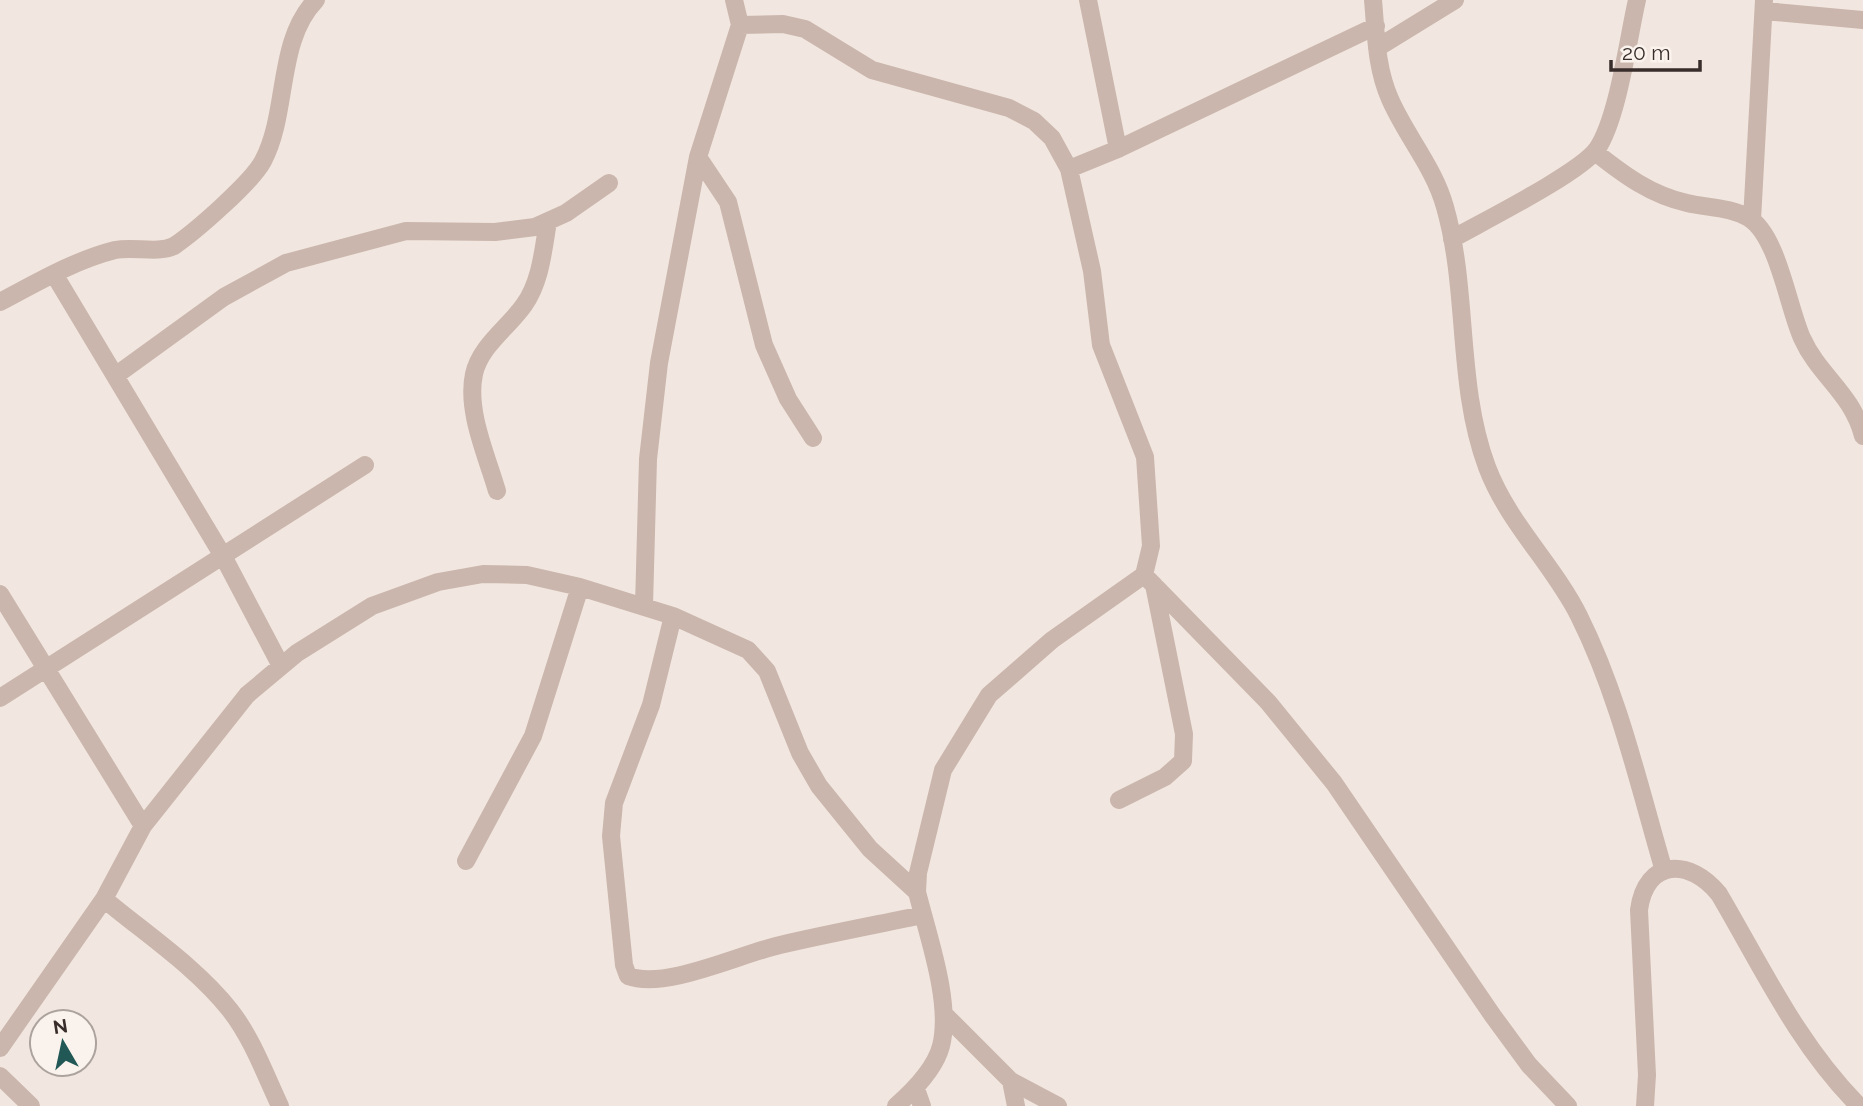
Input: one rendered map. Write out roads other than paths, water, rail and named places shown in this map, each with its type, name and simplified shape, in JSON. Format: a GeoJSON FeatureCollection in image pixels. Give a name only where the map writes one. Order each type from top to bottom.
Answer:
{"type":"FeatureCollection","features":[{"type":"Feature","properties":{"kind":"street"},"geometry":{"type":"LineString","coordinates":[[0,302],[54,274],[120,249],[162,250],[174,246],[251,177],[263,162],[272,136],[300,22],[316,0]]}},
{"type":"Feature","properties":{"kind":"street"},"geometry":{"type":"LineString","coordinates":[[644,606],[649,459],[659,363],[698,157],[740,25],[734,0]]}},
{"type":"Feature","properties":{"kind":"street"},"geometry":{"type":"LineString","coordinates":[[1088,0],[1118,149]]}},
{"type":"Feature","properties":{"kind":"street"},"geometry":{"type":"LineString","coordinates":[[1373,0],[1377,48],[1389,98],[1432,173],[1444,205],[1452,239],[1471,395],[1487,466],[1521,531],[1577,612],[1593,646],[1607,682],[1664,871]]}},
{"type":"Feature","properties":{"kind":"street"},"geometry":{"type":"LineString","coordinates":[[1377,48],[1455,0]]}},
{"type":"Feature","properties":{"kind":"street"},"geometry":{"type":"LineString","coordinates":[[1452,239],[1569,172],[1595,152],[1613,102],[1637,0]]}},
{"type":"Feature","properties":{"kind":"street"},"geometry":{"type":"LineString","coordinates":[[1752,220],[1764,6],[1863,20]]}},
{"type":"Feature","properties":{"kind":"street"},"geometry":{"type":"LineString","coordinates":[[740,25],[783,24],[805,29],[872,70],[1009,108],[1034,121],[1052,138],[1069,169],[1092,271],[1101,345],[1145,457],[1151,545],[1149,579],[1184,734],[1183,761],[1165,776],[1119,800]]}},
{"type":"Feature","properties":{"kind":"street"},"geometry":{"type":"LineString","coordinates":[[1069,169],[1118,149],[1376,26]]}},
{"type":"Feature","properties":{"kind":"street"},"geometry":{"type":"LineString","coordinates":[[1595,152],[1636,184],[1661,195],[1737,212],[1752,220],[1771,248],[1803,340],[1812,357],[1852,405],[1863,436]]}},
{"type":"Feature","properties":{"kind":"street"},"geometry":{"type":"LineString","coordinates":[[698,157],[728,202],[764,345],[788,399],[813,438]]}},
{"type":"Feature","properties":{"kind":"street"},"geometry":{"type":"LineString","coordinates":[[115,376],[224,296],[264,273],[299,259],[406,231],[495,232],[535,227],[548,222],[609,183]]}},
{"type":"Feature","properties":{"kind":"street"},"geometry":{"type":"LineString","coordinates":[[496,491],[474,409],[474,372],[483,353],[526,302],[540,271],[548,222]]}},
{"type":"Feature","properties":{"kind":"street"},"geometry":{"type":"LineString","coordinates":[[54,274],[223,556],[281,666]]}},
{"type":"Feature","properties":{"kind":"street"},"geometry":{"type":"LineString","coordinates":[[0,698],[365,465]]}},
{"type":"Feature","properties":{"kind":"street"},"geometry":{"type":"LineString","coordinates":[[0,1048],[104,899],[143,826],[247,695],[296,653],[372,606],[438,582],[483,574],[527,575],[580,587],[673,616],[748,650],[758,659],[777,694],[800,753],[819,786],[870,849],[917,892]]}},
{"type":"Feature","properties":{"kind":"street"},"geometry":{"type":"LineString","coordinates":[[896,1106],[919,1097],[941,1048],[945,1015],[917,892],[918,873],[943,770],[989,695],[1052,640],[1149,579]]}},
{"type":"Feature","properties":{"kind":"street"},"geometry":{"type":"LineString","coordinates":[[1149,579],[1268,702],[1334,783],[1493,1016],[1535,1073],[1568,1106]]}},
{"type":"Feature","properties":{"kind":"street"},"geometry":{"type":"LineString","coordinates":[[466,861],[533,736],[580,587]]}},
{"type":"Feature","properties":{"kind":"street"},"geometry":{"type":"LineString","coordinates":[[0,594],[143,826]]}},
{"type":"Feature","properties":{"kind":"street"},"geometry":{"type":"LineString","coordinates":[[673,616],[651,705],[614,803],[611,836],[624,965],[628,976],[640,981],[676,975],[777,946],[923,915]]}},
{"type":"Feature","properties":{"kind":"street"},"geometry":{"type":"LineString","coordinates":[[1645,1106],[1647,1075],[1639,910],[1642,889],[1649,878],[1664,871],[1693,872],[1707,879],[1719,894],[1788,1016],[1829,1073],[1859,1106]]}},
{"type":"Feature","properties":{"kind":"street"},"geometry":{"type":"LineString","coordinates":[[104,899],[208,986],[230,1011],[251,1044],[280,1106]]}},
{"type":"Feature","properties":{"kind":"street"},"geometry":{"type":"LineString","coordinates":[[945,1015],[1011,1081],[1058,1106]]}},
{"type":"Feature","properties":{"kind":"street"},"geometry":{"type":"LineString","coordinates":[[0,1076],[31,1106]]}},
{"type":"Feature","properties":{"kind":"street"},"geometry":{"type":"LineString","coordinates":[[1011,1081],[1016,1106]]}}]}
